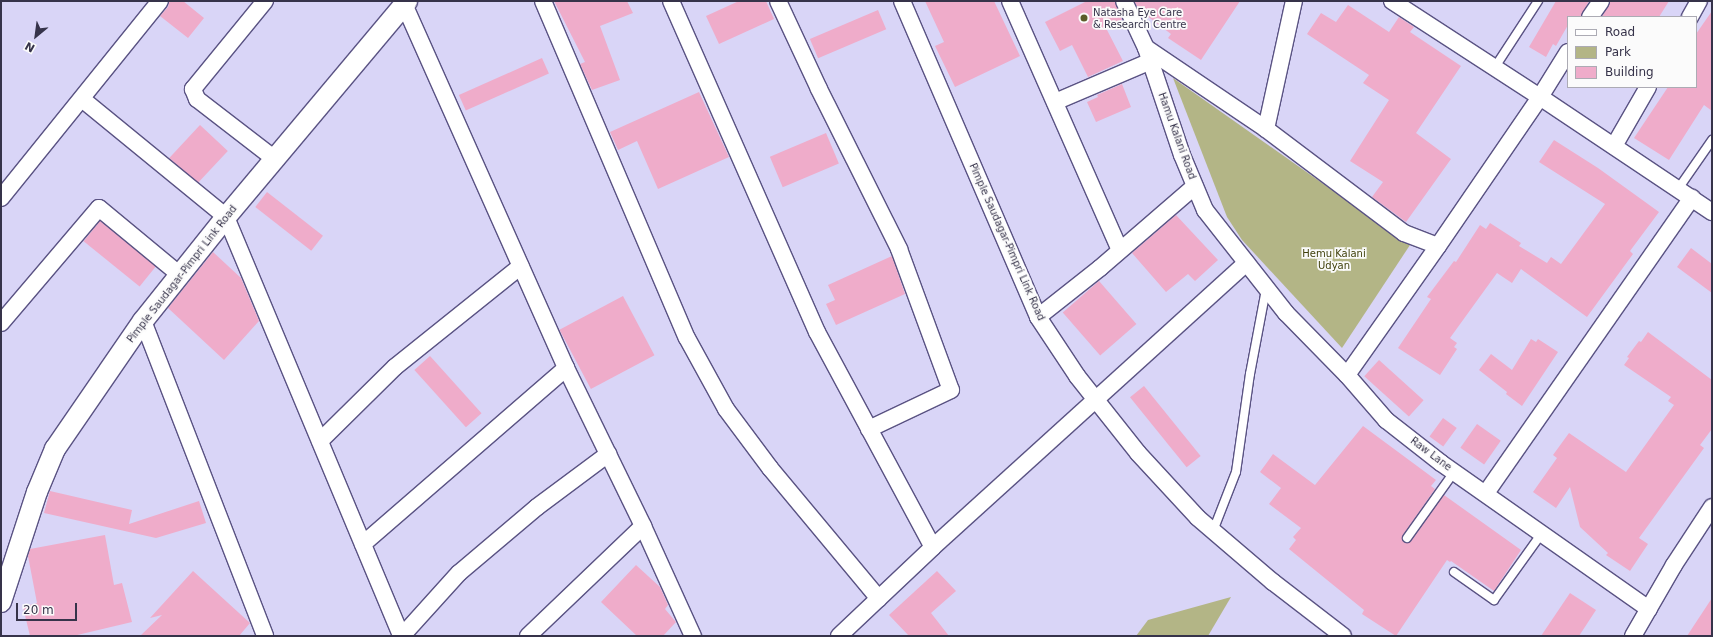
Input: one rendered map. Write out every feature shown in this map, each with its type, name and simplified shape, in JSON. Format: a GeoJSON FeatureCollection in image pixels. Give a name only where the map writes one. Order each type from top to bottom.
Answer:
{"type":"FeatureCollection","features":[{"type":"Feature","properties":{"kind":"street"},"geometry":{"type":"LineString","coordinates":[[1,198],[160,1]]}},
{"type":"Feature","properties":{"kind":"street"},"geometry":{"type":"LineString","coordinates":[[264,1],[193,89],[197,99],[275,159]]}},
{"type":"Feature","properties":{"kind":"street"},"geometry":{"type":"LineString","coordinates":[[543,1],[687,338],[726,409],[770,468],[879,599]]}},
{"type":"Feature","properties":{"kind":"street"},"geometry":{"type":"LineString","coordinates":[[671,1],[817,332],[933,547]]}},
{"type":"Feature","properties":{"kind":"street"},"geometry":{"type":"LineString","coordinates":[[778,1],[818,89],[899,249],[951,390],[869,429]]}},
{"type":"Feature","properties":{"kind":"street","name":"Pimple Saudagar-Pimpri Link Road"},"geometry":{"type":"LineString","coordinates":[[902,1],[1038,317],[1078,376],[1138,453],[1198,518],[1273,582],[1343,636]]}},
{"type":"Feature","properties":{"kind":"street"},"geometry":{"type":"LineString","coordinates":[[1010,1],[1120,250]]}},
{"type":"Feature","properties":{"kind":"street","name":"Hamu Kalani Road"},"geometry":{"type":"LineString","coordinates":[[1124,1],[1149,54],[1182,155],[1205,210],[1246,262]]}},
{"type":"Feature","properties":{"kind":"street"},"geometry":{"type":"LineString","coordinates":[[1266,129],[1294,1]]}},
{"type":"Feature","properties":{"kind":"street"},"geometry":{"type":"LineString","coordinates":[[1392,1],[1495,67],[1712,212]]}},
{"type":"Feature","properties":{"kind":"street"},"geometry":{"type":"LineString","coordinates":[[1591,16],[1601,1]]}},
{"type":"Feature","properties":{"kind":"street"},"geometry":{"type":"LineString","coordinates":[[1691,16],[1700,1]]}},
{"type":"Feature","properties":{"kind":"street"},"geometry":{"type":"LineString","coordinates":[[406,3],[566,368],[643,526],[688,633]]}},
{"type":"Feature","properties":{"kind":"street","name":"Pimple Saudagar-Pimpri Link Road"},"geometry":{"type":"LineString","coordinates":[[1,602],[36,492],[55,449],[143,321],[226,217],[406,3]]}},
{"type":"Feature","properties":{"kind":"street"},"geometry":{"type":"LineString","coordinates":[[1055,102],[1149,54],[1266,129],[1404,233],[1438,246]]}},
{"type":"Feature","properties":{"kind":"street"},"geometry":{"type":"LineString","coordinates":[[1347,375],[1540,97],[1567,54]]}},
{"type":"Feature","properties":{"kind":"street"},"geometry":{"type":"LineString","coordinates":[[1614,146],[1647,88]]}},
{"type":"Feature","properties":{"kind":"street"},"geometry":{"type":"LineString","coordinates":[[82,99],[226,217],[364,544],[401,636],[458,573],[537,507],[608,454]]}},
{"type":"Feature","properties":{"kind":"street"},"geometry":{"type":"LineString","coordinates":[[1038,317],[1100,268],[1195,186]]}},
{"type":"Feature","properties":{"kind":"street"},"geometry":{"type":"LineString","coordinates":[[1486,493],[1692,198]]}},
{"type":"Feature","properties":{"kind":"street"},"geometry":{"type":"LineString","coordinates":[[1,323],[99,208],[180,275]]}},
{"type":"Feature","properties":{"kind":"street"},"geometry":{"type":"LineString","coordinates":[[839,636],[933,547],[1246,262]]}},
{"type":"Feature","properties":{"kind":"street","name":"Raw Lane"},"geometry":{"type":"LineString","coordinates":[[1246,262],[1286,313],[1347,375],[1386,420],[1454,472],[1486,493],[1649,609]]}},
{"type":"Feature","properties":{"kind":"street"},"geometry":{"type":"LineString","coordinates":[[320,442],[395,367],[521,266]]}},
{"type":"Feature","properties":{"kind":"street"},"geometry":{"type":"LineString","coordinates":[[143,321],[265,636]]}},
{"type":"Feature","properties":{"kind":"street"},"geometry":{"type":"LineString","coordinates":[[364,544],[566,368]]}},
{"type":"Feature","properties":{"kind":"street"},"geometry":{"type":"LineString","coordinates":[[1632,636],[1712,507]]}},
{"type":"Feature","properties":{"kind":"street"},"geometry":{"type":"LineString","coordinates":[[528,636],[643,526]]}},
{"type":"Feature","properties":{"kind":"lane"},"geometry":{"type":"LineString","coordinates":[[1495,67],[1538,1]]}},
{"type":"Feature","properties":{"kind":"lane"},"geometry":{"type":"LineString","coordinates":[[1678,189],[1712,140]]}},
{"type":"Feature","properties":{"kind":"lane"},"geometry":{"type":"LineString","coordinates":[[1213,531],[1236,472],[1250,374],[1267,288]]}},
{"type":"Feature","properties":{"kind":"lane"},"geometry":{"type":"LineString","coordinates":[[1407,538],[1454,472]]}},
{"type":"Feature","properties":{"kind":"lane"},"geometry":{"type":"LineString","coordinates":[[1454,572],[1494,600],[1542,533]]}},
{"type":"Feature","properties":{"kind":"green space","name":"Hemu Kalani Udyan"},"geometry":{"type":"Polygon","coordinates":[[[1173,78],[1410,245],[1342,348],[1242,240],[1227,217],[1173,78]]]}},
{"type":"Feature","properties":{"kind":"green space"},"geometry":{"type":"Polygon","coordinates":[[[1231,597],[1208,636],[1136,636],[1148,620],[1231,597]]]}},
{"type":"Feature","properties":{"kind":"building"},"geometry":{"type":"Polygon","coordinates":[[[169,1],[183,1],[204,18],[188,38],[160,16],[168,7],[169,1]]]}},
{"type":"Feature","properties":{"kind":"building"},"geometry":{"type":"Polygon","coordinates":[[[554,1],[627,1],[633,13],[600,26],[620,80],[592,90],[580,64],[585,62],[554,1]]]}},
{"type":"Feature","properties":{"kind":"building"},"geometry":{"type":"Polygon","coordinates":[[[739,1],[766,1],[774,19],[719,44],[706,16],[739,1]]]}},
{"type":"Feature","properties":{"kind":"building"},"geometry":{"type":"Polygon","coordinates":[[[925,1],[994,1],[1020,56],[955,87],[935,46],[944,42],[925,1]]]}},
{"type":"Feature","properties":{"kind":"building"},"geometry":{"type":"Polygon","coordinates":[[[1087,1],[1115,1],[1122,20],[1106,28],[1123,61],[1088,77],[1072,45],[1060,51],[1045,22],[1087,1]]]}},
{"type":"Feature","properties":{"kind":"building"},"geometry":{"type":"Polygon","coordinates":[[[1134,1],[1240,1],[1201,60],[1168,38],[1171,34],[1139,10],[1134,1]]]}},
{"type":"Feature","properties":{"kind":"building"},"geometry":{"type":"Polygon","coordinates":[[[1556,1],[1589,1],[1582,16],[1567,16],[1567,27],[1556,46],[1553,44],[1546,57],[1529,47],[1556,1]]]}},
{"type":"Feature","properties":{"kind":"building"},"geometry":{"type":"Polygon","coordinates":[[[1610,1],[1669,1],[1660,16],[1602,16],[1610,1]]]}},
{"type":"Feature","properties":{"kind":"building"},"geometry":{"type":"Polygon","coordinates":[[[1348,5],[1389,32],[1399,17],[1414,27],[1410,32],[1461,66],[1416,133],[1451,159],[1406,222],[1372,197],[1383,182],[1350,161],[1389,100],[1363,83],[1369,75],[1307,34],[1321,13],[1336,22],[1348,5]]]}},
{"type":"Feature","properties":{"kind":"building"},"geometry":{"type":"Polygon","coordinates":[[[878,10],[886,29],[818,58],[810,39],[878,10]]]}},
{"type":"Feature","properties":{"kind":"building"},"geometry":{"type":"Polygon","coordinates":[[[1712,11],[1712,111],[1704,105],[1669,160],[1634,138],[1667,88],[1697,88],[1697,33],[1712,11]]]}},
{"type":"Feature","properties":{"kind":"building"},"geometry":{"type":"Polygon","coordinates":[[[542,58],[549,74],[466,111],[459,95],[542,58]]]}},
{"type":"Feature","properties":{"kind":"building"},"geometry":{"type":"Polygon","coordinates":[[[1122,84],[1131,107],[1096,122],[1087,102],[1098,97],[1097,95],[1122,84]]]}},
{"type":"Feature","properties":{"kind":"building"},"geometry":{"type":"Polygon","coordinates":[[[699,92],[729,157],[658,189],[637,141],[618,150],[610,132],[699,92]]]}},
{"type":"Feature","properties":{"kind":"building"},"geometry":{"type":"Polygon","coordinates":[[[200,125],[228,151],[197,184],[169,158],[200,125]]]}},
{"type":"Feature","properties":{"kind":"building"},"geometry":{"type":"Polygon","coordinates":[[[826,133],[839,163],[783,187],[770,157],[826,133]]]}},
{"type":"Feature","properties":{"kind":"building"},"geometry":{"type":"Polygon","coordinates":[[[1554,140],[1598,168],[1659,212],[1630,251],[1633,254],[1587,317],[1521,269],[1512,283],[1497,273],[1450,338],[1457,343],[1454,347],[1457,349],[1440,375],[1398,348],[1431,299],[1427,297],[1454,261],[1456,262],[1480,225],[1486,229],[1490,223],[1521,243],[1519,246],[1547,263],[1551,257],[1561,264],[1605,204],[1539,162],[1554,140]]]}},
{"type":"Feature","properties":{"kind":"building"},"geometry":{"type":"Polygon","coordinates":[[[267,192],[323,236],[311,251],[255,207],[267,192]]]}},
{"type":"Feature","properties":{"kind":"building"},"geometry":{"type":"Polygon","coordinates":[[[1176,215],[1218,260],[1195,281],[1188,274],[1166,292],[1132,253],[1176,215]]]}},
{"type":"Feature","properties":{"kind":"building"},"geometry":{"type":"Polygon","coordinates":[[[100,221],[156,266],[140,287],[84,241],[100,221]]]}},
{"type":"Feature","properties":{"kind":"building"},"geometry":{"type":"Polygon","coordinates":[[[1691,248],[1712,264],[1712,293],[1677,267],[1691,248]]]}},
{"type":"Feature","properties":{"kind":"building"},"geometry":{"type":"Polygon","coordinates":[[[213,252],[241,278],[259,321],[224,360],[168,308],[213,252]]]}},
{"type":"Feature","properties":{"kind":"building"},"geometry":{"type":"Polygon","coordinates":[[[892,256],[905,294],[836,325],[826,304],[835,300],[828,285],[892,256]]]}},
{"type":"Feature","properties":{"kind":"building"},"geometry":{"type":"Polygon","coordinates":[[[1099,281],[1136,324],[1100,356],[1063,312],[1099,281]]]}},
{"type":"Feature","properties":{"kind":"building"},"geometry":{"type":"Polygon","coordinates":[[[623,296],[654,355],[591,389],[559,330],[623,296]]]}},
{"type":"Feature","properties":{"kind":"building"},"geometry":{"type":"Polygon","coordinates":[[[1648,332],[1712,380],[1712,429],[1700,445],[1704,448],[1639,538],[1648,544],[1630,571],[1606,555],[1608,553],[1580,527],[1570,487],[1556,508],[1533,492],[1557,458],[1553,455],[1569,433],[1626,472],[1674,405],[1668,401],[1671,397],[1624,365],[1629,358],[1627,357],[1648,332]]]}},
{"type":"Feature","properties":{"kind":"building"},"geometry":{"type":"Polygon","coordinates":[[[1531,339],[1536,342],[1538,339],[1558,352],[1522,406],[1479,370],[1491,354],[1512,370],[1531,339]]]}},
{"type":"Feature","properties":{"kind":"building"},"geometry":{"type":"Polygon","coordinates":[[[430,356],[482,413],[466,427],[414,370],[430,356]]]}},
{"type":"Feature","properties":{"kind":"building"},"geometry":{"type":"Polygon","coordinates":[[[1379,360],[1424,400],[1409,416],[1364,376],[1379,360]]]}},
{"type":"Feature","properties":{"kind":"building"},"geometry":{"type":"Polygon","coordinates":[[[1144,386],[1201,456],[1187,467],[1130,397],[1144,386]]]}},
{"type":"Feature","properties":{"kind":"building"},"geometry":{"type":"Polygon","coordinates":[[[1443,418],[1457,428],[1443,447],[1429,437],[1443,418]]]}},
{"type":"Feature","properties":{"kind":"building"},"geometry":{"type":"Polygon","coordinates":[[[1477,424],[1501,441],[1484,464],[1460,448],[1477,424]]]}},
{"type":"Feature","properties":{"kind":"building"},"geometry":{"type":"Polygon","coordinates":[[[1363,426],[1436,480],[1431,486],[1435,489],[1403,535],[1404,542],[1407,543],[1411,541],[1444,495],[1521,550],[1494,591],[1451,561],[1450,562],[1447,560],[1396,636],[1362,614],[1364,610],[1289,549],[1296,540],[1293,537],[1301,528],[1269,504],[1281,488],[1260,472],[1273,454],[1315,485],[1363,426]]]}},
{"type":"Feature","properties":{"kind":"building"},"geometry":{"type":"Polygon","coordinates":[[[50,491],[132,510],[129,524],[199,501],[206,523],[156,538],[44,513],[50,491]]]}},
{"type":"Feature","properties":{"kind":"building"},"geometry":{"type":"Polygon","coordinates":[[[105,535],[114,585],[122,583],[132,622],[73,636],[30,636],[23,607],[37,603],[28,556],[30,549],[105,535]]]}},
{"type":"Feature","properties":{"kind":"building"},"geometry":{"type":"Polygon","coordinates":[[[636,565],[660,587],[668,605],[665,609],[676,622],[663,636],[637,636],[601,602],[636,565]]]}},
{"type":"Feature","properties":{"kind":"building"},"geometry":{"type":"Polygon","coordinates":[[[193,571],[250,623],[239,636],[140,636],[162,615],[150,618],[193,571]]]}},
{"type":"Feature","properties":{"kind":"building"},"geometry":{"type":"Polygon","coordinates":[[[937,571],[956,591],[931,613],[949,636],[909,636],[889,615],[937,571]]]}},
{"type":"Feature","properties":{"kind":"building"},"geometry":{"type":"Polygon","coordinates":[[[1570,593],[1596,610],[1579,636],[1541,636],[1570,593]]]}},
{"type":"Feature","properties":{"kind":"building"},"geometry":{"type":"Polygon","coordinates":[[[1712,598],[1712,636],[1687,636],[1712,598]]]}},
{"type":"Feature","properties":{"kind":"place","name":"Natasha Eye Care & Research Centre"},"geometry":{"type":"Point","coordinates":[1084,18]}}]}
